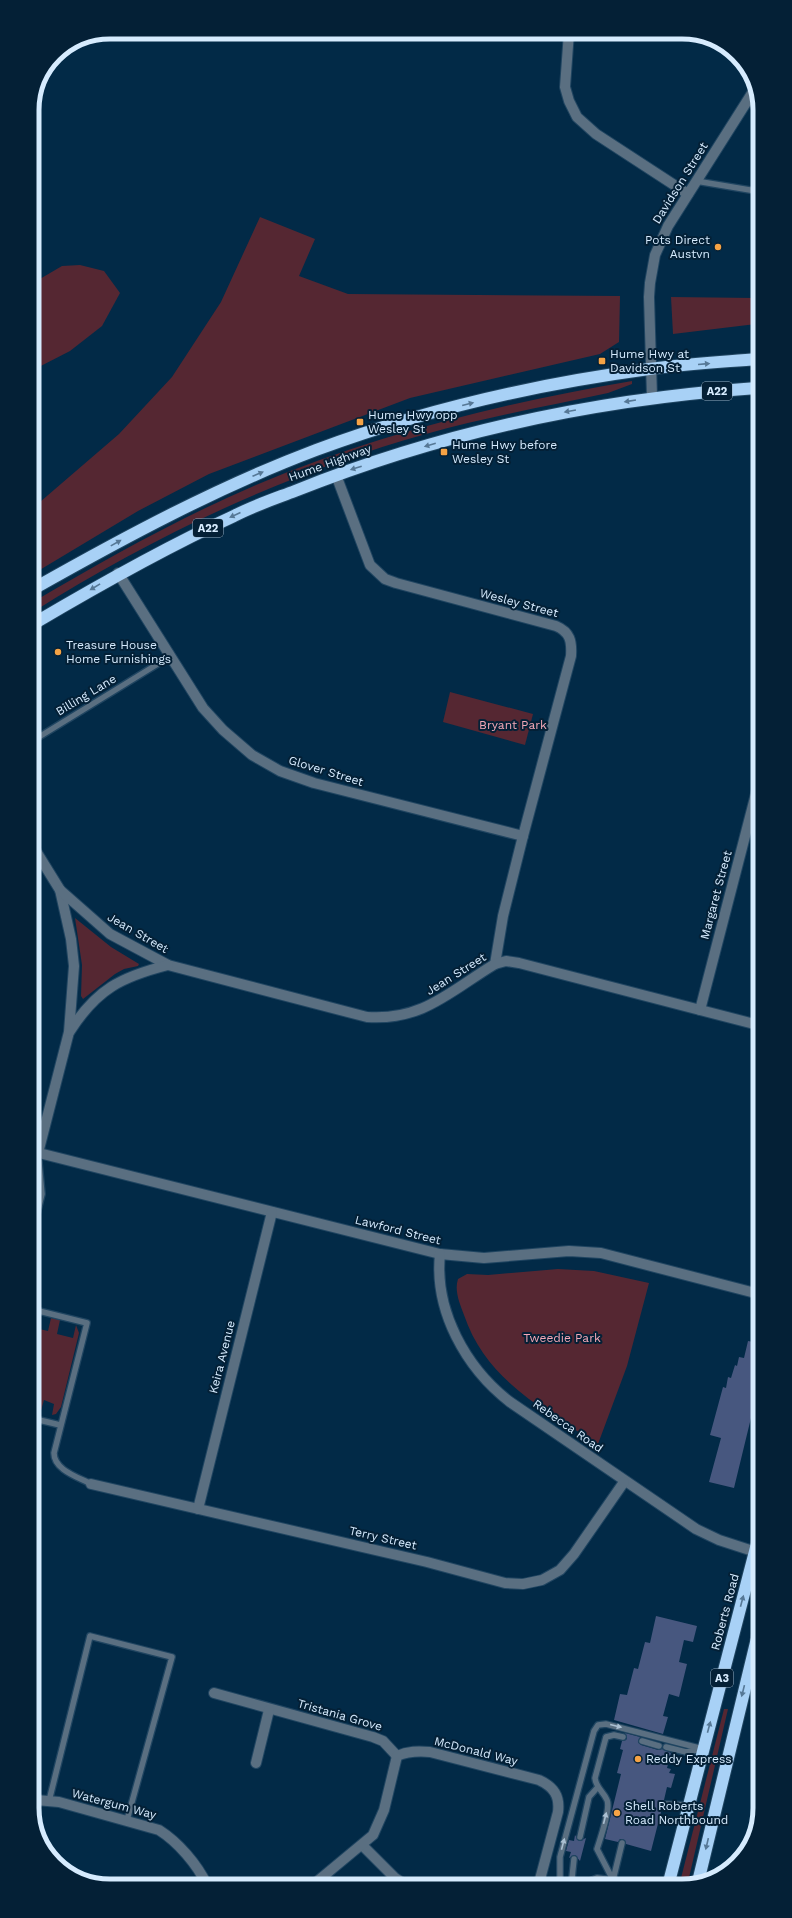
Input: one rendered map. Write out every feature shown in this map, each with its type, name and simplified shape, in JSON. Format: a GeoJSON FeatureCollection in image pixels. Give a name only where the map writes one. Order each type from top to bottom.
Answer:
{"type":"FeatureCollection","features":[{"type":"Feature","properties":{"kind":"highway","name":"Hume Highway"},"geometry":{"type":"LineString","coordinates":[[39,587],[150,524],[244,480],[318,450],[398,423],[492,398],[539,388],[651,369],[753,359]]}},
{"type":"Feature","properties":{"kind":"highway","name":"Hume Highway"},"geometry":{"type":"LineString","coordinates":[[39,620],[118,573],[235,515],[336,475],[393,455],[481,430],[557,413],[652,397],[753,388]]}},
{"type":"Feature","properties":{"kind":"highway","name":"Roberts Road"},"geometry":{"type":"LineString","coordinates":[[669,1879],[753,1567]]}},
{"type":"Feature","properties":{"kind":"highway","name":"A3"},"geometry":{"type":"LineString","coordinates":[[699,1877],[753,1655]]}},
{"type":"Feature","properties":{"kind":"street"},"geometry":{"type":"LineString","coordinates":[[568,39],[565,87],[569,101],[577,117],[596,134],[688,194]]}},
{"type":"Feature","properties":{"kind":"street","name":"Davidson Street"},"geometry":{"type":"LineString","coordinates":[[652,397],[649,297],[652,269],[660,242],[696,181],[751,94]]}},
{"type":"Feature","properties":{"kind":"street","name":"Wesley Street"},"geometry":{"type":"LineString","coordinates":[[336,475],[367,559],[370,565],[385,579],[556,626],[568,633],[571,639],[572,656],[523,836],[504,916],[495,964]]}},
{"type":"Feature","properties":{"kind":"street","name":"Glover Street"},"geometry":{"type":"LineString","coordinates":[[118,573],[194,696],[223,730],[252,755],[280,771],[314,783],[523,836]]}},
{"type":"Feature","properties":{"kind":"street","name":"Margaret Street"},"geometry":{"type":"LineString","coordinates":[[700,1010],[753,805]]}},
{"type":"Feature","properties":{"kind":"street"},"geometry":{"type":"LineString","coordinates":[[39,856],[60,890],[71,938],[74,966],[69,1032],[39,1142]]}},
{"type":"Feature","properties":{"kind":"street","name":"Jean Street"},"geometry":{"type":"LineString","coordinates":[[60,890],[110,934],[168,965],[367,1017],[383,1018],[414,1013],[433,1003],[495,964],[506,961],[519,963],[753,1024]]}},
{"type":"Feature","properties":{"kind":"street","name":"Jean Street"},"geometry":{"type":"LineString","coordinates":[[69,1032],[81,1013],[104,990],[122,979],[168,965]]}},
{"type":"Feature","properties":{"kind":"street","name":"Lawford Street"},"geometry":{"type":"LineString","coordinates":[[39,1154],[440,1254],[484,1258],[562,1251],[601,1254],[753,1292]]}},
{"type":"Feature","properties":{"kind":"street","name":"Keira Avenue"},"geometry":{"type":"LineString","coordinates":[[198,1509],[272,1212]]}},
{"type":"Feature","properties":{"kind":"street","name":"Rebecca Road"},"geometry":{"type":"LineString","coordinates":[[440,1254],[442,1291],[449,1316],[465,1353],[481,1376],[510,1402],[624,1482],[696,1529],[719,1540],[753,1551]]}},
{"type":"Feature","properties":{"kind":"street","name":"Terry Street"},"geometry":{"type":"LineString","coordinates":[[91,1484],[427,1562],[505,1583],[523,1584],[542,1580],[560,1570],[574,1554],[624,1482]]}},
{"type":"Feature","properties":{"kind":"street","name":"Tristania Grove"},"geometry":{"type":"LineString","coordinates":[[214,1694],[374,1737],[383,1741],[397,1756]]}},
{"type":"Feature","properties":{"kind":"street"},"geometry":{"type":"LineString","coordinates":[[256,1763],[269,1710]]}},
{"type":"Feature","properties":{"kind":"street","name":"McDonald Way"},"geometry":{"type":"LineString","coordinates":[[397,1756],[410,1752],[430,1752],[539,1780],[553,1788],[559,1806],[541,1879]]}},
{"type":"Feature","properties":{"kind":"street"},"geometry":{"type":"LineString","coordinates":[[320,1879],[373,1835],[380,1823],[397,1756]]}},
{"type":"Feature","properties":{"kind":"street","name":"Watergum Way"},"geometry":{"type":"LineString","coordinates":[[39,1800],[49,1801],[127,1820],[158,1830],[165,1834],[198,1868],[204,1879]]}},
{"type":"Feature","properties":{"kind":"street"},"geometry":{"type":"LineString","coordinates":[[362,1845],[396,1879]]}},
{"type":"Feature","properties":{"kind":"lane"},"geometry":{"type":"LineString","coordinates":[[696,181],[753,190]]}},
{"type":"Feature","properties":{"kind":"lane","name":"Billing Lane"},"geometry":{"type":"LineString","coordinates":[[39,737],[170,657]]}},
{"type":"Feature","properties":{"kind":"lane"},"geometry":{"type":"LineString","coordinates":[[39,1174],[42,1194],[39,1206]]}},
{"type":"Feature","properties":{"kind":"lane"},"geometry":{"type":"LineString","coordinates":[[39,1311],[87,1323],[60,1425],[54,1459],[56,1463],[70,1473],[91,1484]]}},
{"type":"Feature","properties":{"kind":"lane"},"geometry":{"type":"LineString","coordinates":[[39,1420],[60,1425]]}},
{"type":"Feature","properties":{"kind":"lane"},"geometry":{"type":"LineString","coordinates":[[49,1801],[90,1636],[172,1657],[127,1820]]}},
{"type":"Feature","properties":{"kind":"lane"},"geometry":{"type":"LineString","coordinates":[[560,1879],[560,1857],[594,1731],[598,1725],[606,1724],[703,1749]]}},
{"type":"Feature","properties":{"kind":"lane"},"geometry":{"type":"LineString","coordinates":[[611,1879],[597,1849],[608,1806],[605,1797],[597,1788],[595,1778],[604,1741],[610,1735],[623,1737]]}},
{"type":"Feature","properties":{"kind":"lane"},"geometry":{"type":"LineString","coordinates":[[642,1741],[659,1746]]}},
{"type":"Feature","properties":{"kind":"lane"},"geometry":{"type":"LineString","coordinates":[[666,1747],[686,1752],[703,1749]]}},
{"type":"Feature","properties":{"kind":"lane"},"geometry":{"type":"LineString","coordinates":[[580,1837],[589,1797],[597,1788]]}},
{"type":"Feature","properties":{"kind":"lane"},"geometry":{"type":"LineString","coordinates":[[662,1804],[689,1805]]}},
{"type":"Feature","properties":{"kind":"lane"},"geometry":{"type":"LineString","coordinates":[[613,1879],[622,1843]]}},
{"type":"Feature","properties":{"kind":"lane"},"geometry":{"type":"LineString","coordinates":[[573,1879],[574,1859]]}},
{"type":"Feature","properties":{"kind":"green space"},"geometry":{"type":"Polygon","coordinates":[[[260,217],[315,239],[299,276],[348,294],[620,296],[619,342],[600,354],[410,398],[209,474],[138,511],[39,570],[39,503],[119,434],[172,377],[221,302],[260,217]]]}},
{"type":"Feature","properties":{"kind":"green space"},"geometry":{"type":"Polygon","coordinates":[[[80,265],[104,271],[120,293],[102,326],[70,351],[39,367],[39,279],[62,266],[80,265]]]}},
{"type":"Feature","properties":{"kind":"green space"},"geometry":{"type":"Polygon","coordinates":[[[671,297],[753,298],[753,324],[673,334],[671,297]]]}},
{"type":"Feature","properties":{"kind":"green space"},"geometry":{"type":"Polygon","coordinates":[[[632,381],[632,384],[608,393],[449,428],[323,467],[273,487],[174,532],[126,557],[39,608],[39,599],[88,570],[199,511],[256,485],[348,450],[394,435],[488,410],[632,381]]]}},
{"type":"Feature","properties":{"kind":"green space","name":"Bryant Park"},"geometry":{"type":"Polygon","coordinates":[[[450,692],[533,714],[525,745],[443,722],[450,692]]]}},
{"type":"Feature","properties":{"kind":"green space"},"geometry":{"type":"Polygon","coordinates":[[[75,918],[111,947],[139,964],[138,966],[124,969],[115,974],[83,999],[81,996],[82,965],[75,918]]]}},
{"type":"Feature","properties":{"kind":"green space","name":"Tweedie Park"},"geometry":{"type":"Polygon","coordinates":[[[558,1269],[594,1271],[649,1283],[627,1366],[598,1444],[537,1405],[502,1375],[486,1358],[474,1338],[458,1297],[458,1279],[467,1274],[488,1275],[558,1269]]]}},
{"type":"Feature","properties":{"kind":"green space"},"geometry":{"type":"Polygon","coordinates":[[[51,1318],[60,1320],[57,1334],[73,1338],[76,1325],[79,1333],[61,1407],[56,1414],[52,1415],[54,1404],[44,1400],[39,1414],[39,1329],[48,1331],[51,1318]]]}},
{"type":"Feature","properties":{"kind":"green space"},"geometry":{"type":"Polygon","coordinates":[[[724,1709],[728,1709],[689,1878],[681,1879],[724,1709]]]}},
{"type":"Feature","properties":{"kind":"building"},"geometry":{"type":"Polygon","coordinates":[[[748,1341],[753,1342],[753,1410],[734,1488],[709,1482],[721,1438],[710,1435],[723,1387],[726,1388],[728,1377],[731,1378],[735,1365],[737,1366],[739,1357],[744,1358],[748,1341]]]}},
{"type":"Feature","properties":{"kind":"building"},"geometry":{"type":"Polygon","coordinates":[[[656,1616],[697,1626],[693,1642],[684,1640],[679,1662],[687,1664],[679,1697],[669,1694],[663,1716],[668,1717],[663,1734],[614,1720],[620,1694],[627,1695],[634,1668],[638,1669],[645,1642],[650,1643],[656,1616]]]}},
{"type":"Feature","properties":{"kind":"building"},"geometry":{"type":"Polygon","coordinates":[[[625,1733],[640,1737],[638,1742],[641,1745],[658,1750],[662,1749],[671,1753],[667,1768],[671,1769],[669,1773],[675,1774],[671,1788],[667,1787],[664,1800],[659,1802],[659,1806],[662,1808],[651,1851],[626,1844],[623,1839],[620,1839],[618,1842],[605,1839],[621,1774],[617,1773],[623,1750],[620,1749],[622,1741],[626,1740],[627,1738],[625,1733]]]}},
{"type":"Feature","properties":{"kind":"building"},"geometry":{"type":"Polygon","coordinates":[[[575,1835],[579,1841],[586,1838],[580,1861],[575,1855],[569,1858],[571,1852],[566,1851],[569,1840],[574,1841],[575,1835]]]}},
{"type":"Feature","properties":{"kind":"place","name":"Pots Direct Austvn"},"geometry":{"type":"Point","coordinates":[718,247]}},
{"type":"Feature","properties":{"kind":"place","name":"Hume Hwy at Davidson St"},"geometry":{"type":"Point","coordinates":[602,361]}},
{"type":"Feature","properties":{"kind":"place","name":"Hume Hwy opp Wesley St"},"geometry":{"type":"Point","coordinates":[360,422]}},
{"type":"Feature","properties":{"kind":"place","name":"Hume Hwy before Wesley St"},"geometry":{"type":"Point","coordinates":[444,452]}},
{"type":"Feature","properties":{"kind":"place","name":"Treasure House Home Furnishings"},"geometry":{"type":"Point","coordinates":[58,652]}},
{"type":"Feature","properties":{"kind":"place","name":"Reddy Express"},"geometry":{"type":"Point","coordinates":[638,1759]}},
{"type":"Feature","properties":{"kind":"place","name":"Shell Roberts Road Northbound"},"geometry":{"type":"Point","coordinates":[617,1813]}}]}
